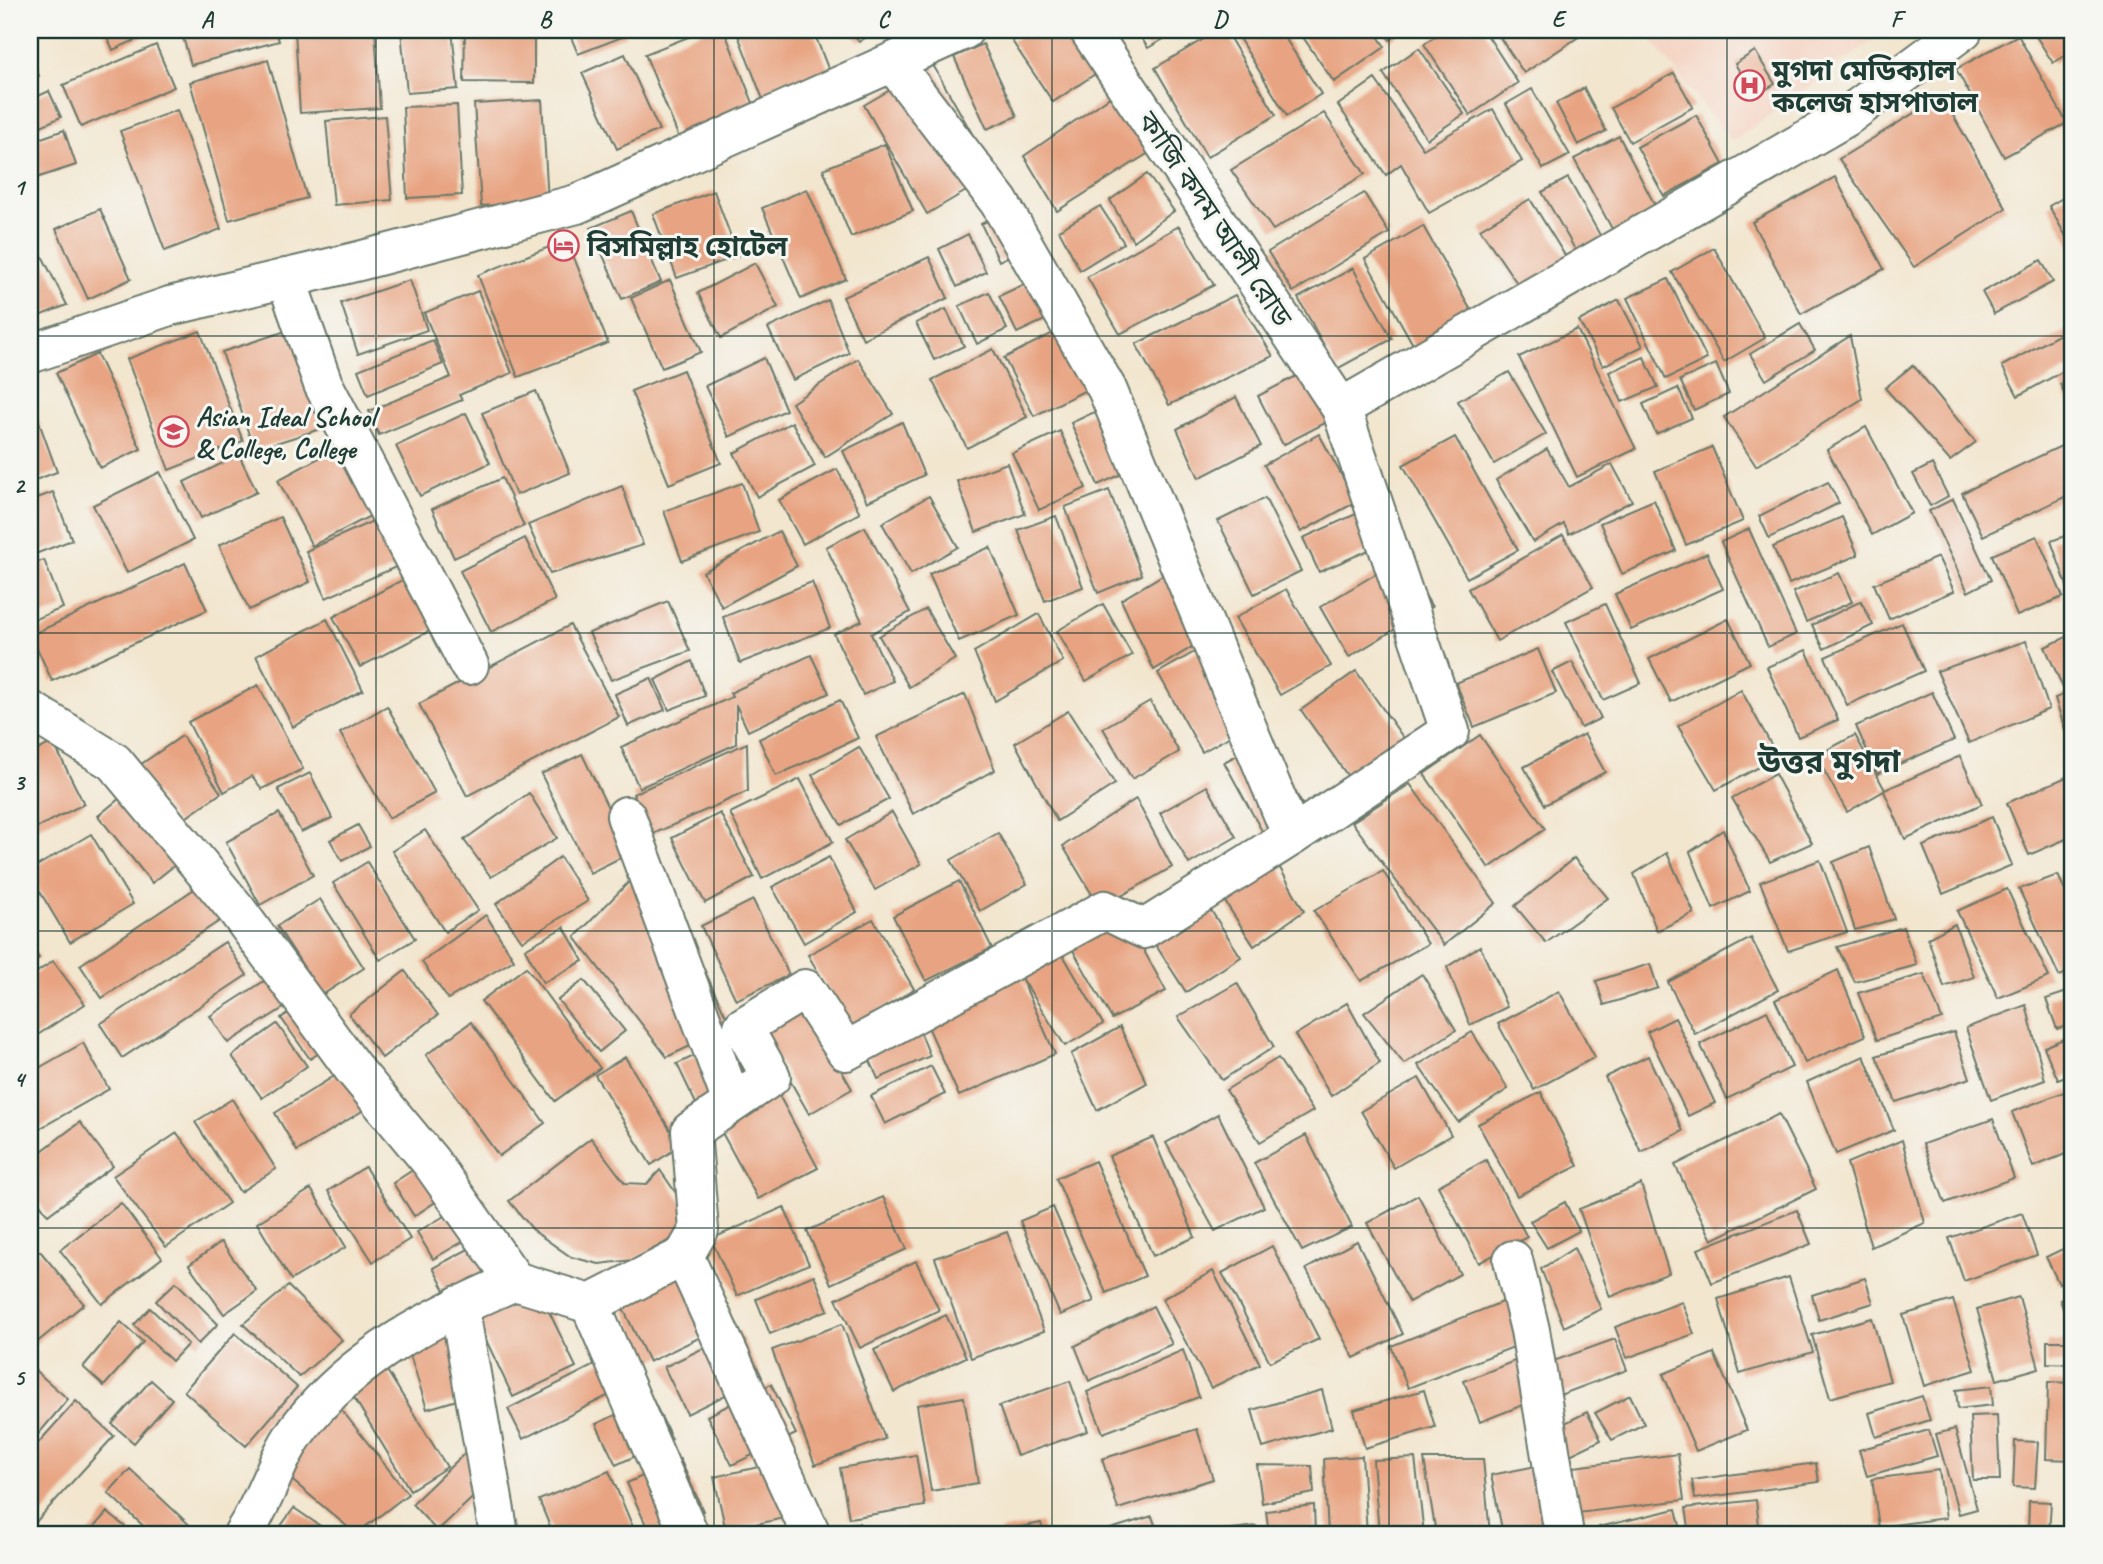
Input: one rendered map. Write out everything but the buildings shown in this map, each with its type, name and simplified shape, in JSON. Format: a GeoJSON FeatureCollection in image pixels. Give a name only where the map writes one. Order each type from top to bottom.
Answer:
{"type":"FeatureCollection","features":[{"type":"Feature","properties":{"kind":"street"},"geometry":{"type":"LineString","coordinates":[[30,354],[170,306],[577,204],[964,30]]}},
{"type":"Feature","properties":{"kind":"street","name":"কাজি কদম আলী রোড"},"geometry":{"type":"LineString","coordinates":[[1088,30],[1341,408],[1450,730],[1292,836]]}},
{"type":"Feature","properties":{"kind":"street"},"geometry":{"type":"LineString","coordinates":[[1341,408],[1846,117],[1963,30]]}},
{"type":"Feature","properties":{"kind":"street"},"geometry":{"type":"LineString","coordinates":[[30,709],[114,762],[236,909],[352,1067],[432,1162],[515,1280],[590,1304],[684,1256],[699,1230],[691,1131],[771,1077],[743,1027],[805,989],[846,1051],[1105,910],[1144,929],[1292,836],[1107,389],[999,202],[893,63]]}},
{"type":"Feature","properties":{"kind":"street"},"geometry":{"type":"LineString","coordinates":[[286,278],[323,384],[470,665]]}},
{"type":"Feature","properties":{"kind":"street"},"geometry":{"type":"LineString","coordinates":[[626,816],[732,1102]]}},
{"type":"Feature","properties":{"kind":"street"},"geometry":{"type":"LineString","coordinates":[[684,1256],[811,1534]]}},
{"type":"Feature","properties":{"kind":"street"},"geometry":{"type":"LineString","coordinates":[[1513,1260],[1530,1330],[1564,1534]]}},
{"type":"Feature","properties":{"kind":"street"},"geometry":{"type":"LineString","coordinates":[[243,1534],[300,1426],[371,1355],[459,1305],[515,1280]]}},
{"type":"Feature","properties":{"kind":"street"},"geometry":{"type":"LineString","coordinates":[[590,1304],[689,1534]]}},
{"type":"Feature","properties":{"kind":"street"},"geometry":{"type":"LineString","coordinates":[[459,1305],[499,1534]]}},
{"type":"Feature","properties":{"kind":"shaded area","name":"মুগদা মেডিক্যাল কলেজ হাসপাতাল"},"geometry":{"type":"Polygon","coordinates":[[[1643,30],[1888,30],[1732,142],[1643,30]]]}},
{"type":"Feature","properties":{"kind":"place","name":"মুগদা মেডিক্যাল কলেজ হাসপাতাল"},"geometry":{"type":"Point","coordinates":[1749,86]}},
{"type":"Feature","properties":{"kind":"place","name":"বিসমিল্লাহ হোটেল"},"geometry":{"type":"Point","coordinates":[564,246]}},
{"type":"Feature","properties":{"kind":"place","name":"Asian Ideal School & College, College"},"geometry":{"type":"Point","coordinates":[173,432]}},
{"type":"Feature","properties":{"kind":"district","name":"উত্তর মুগদা"},"geometry":{"type":"Point","coordinates":[1829,761]}}]}
